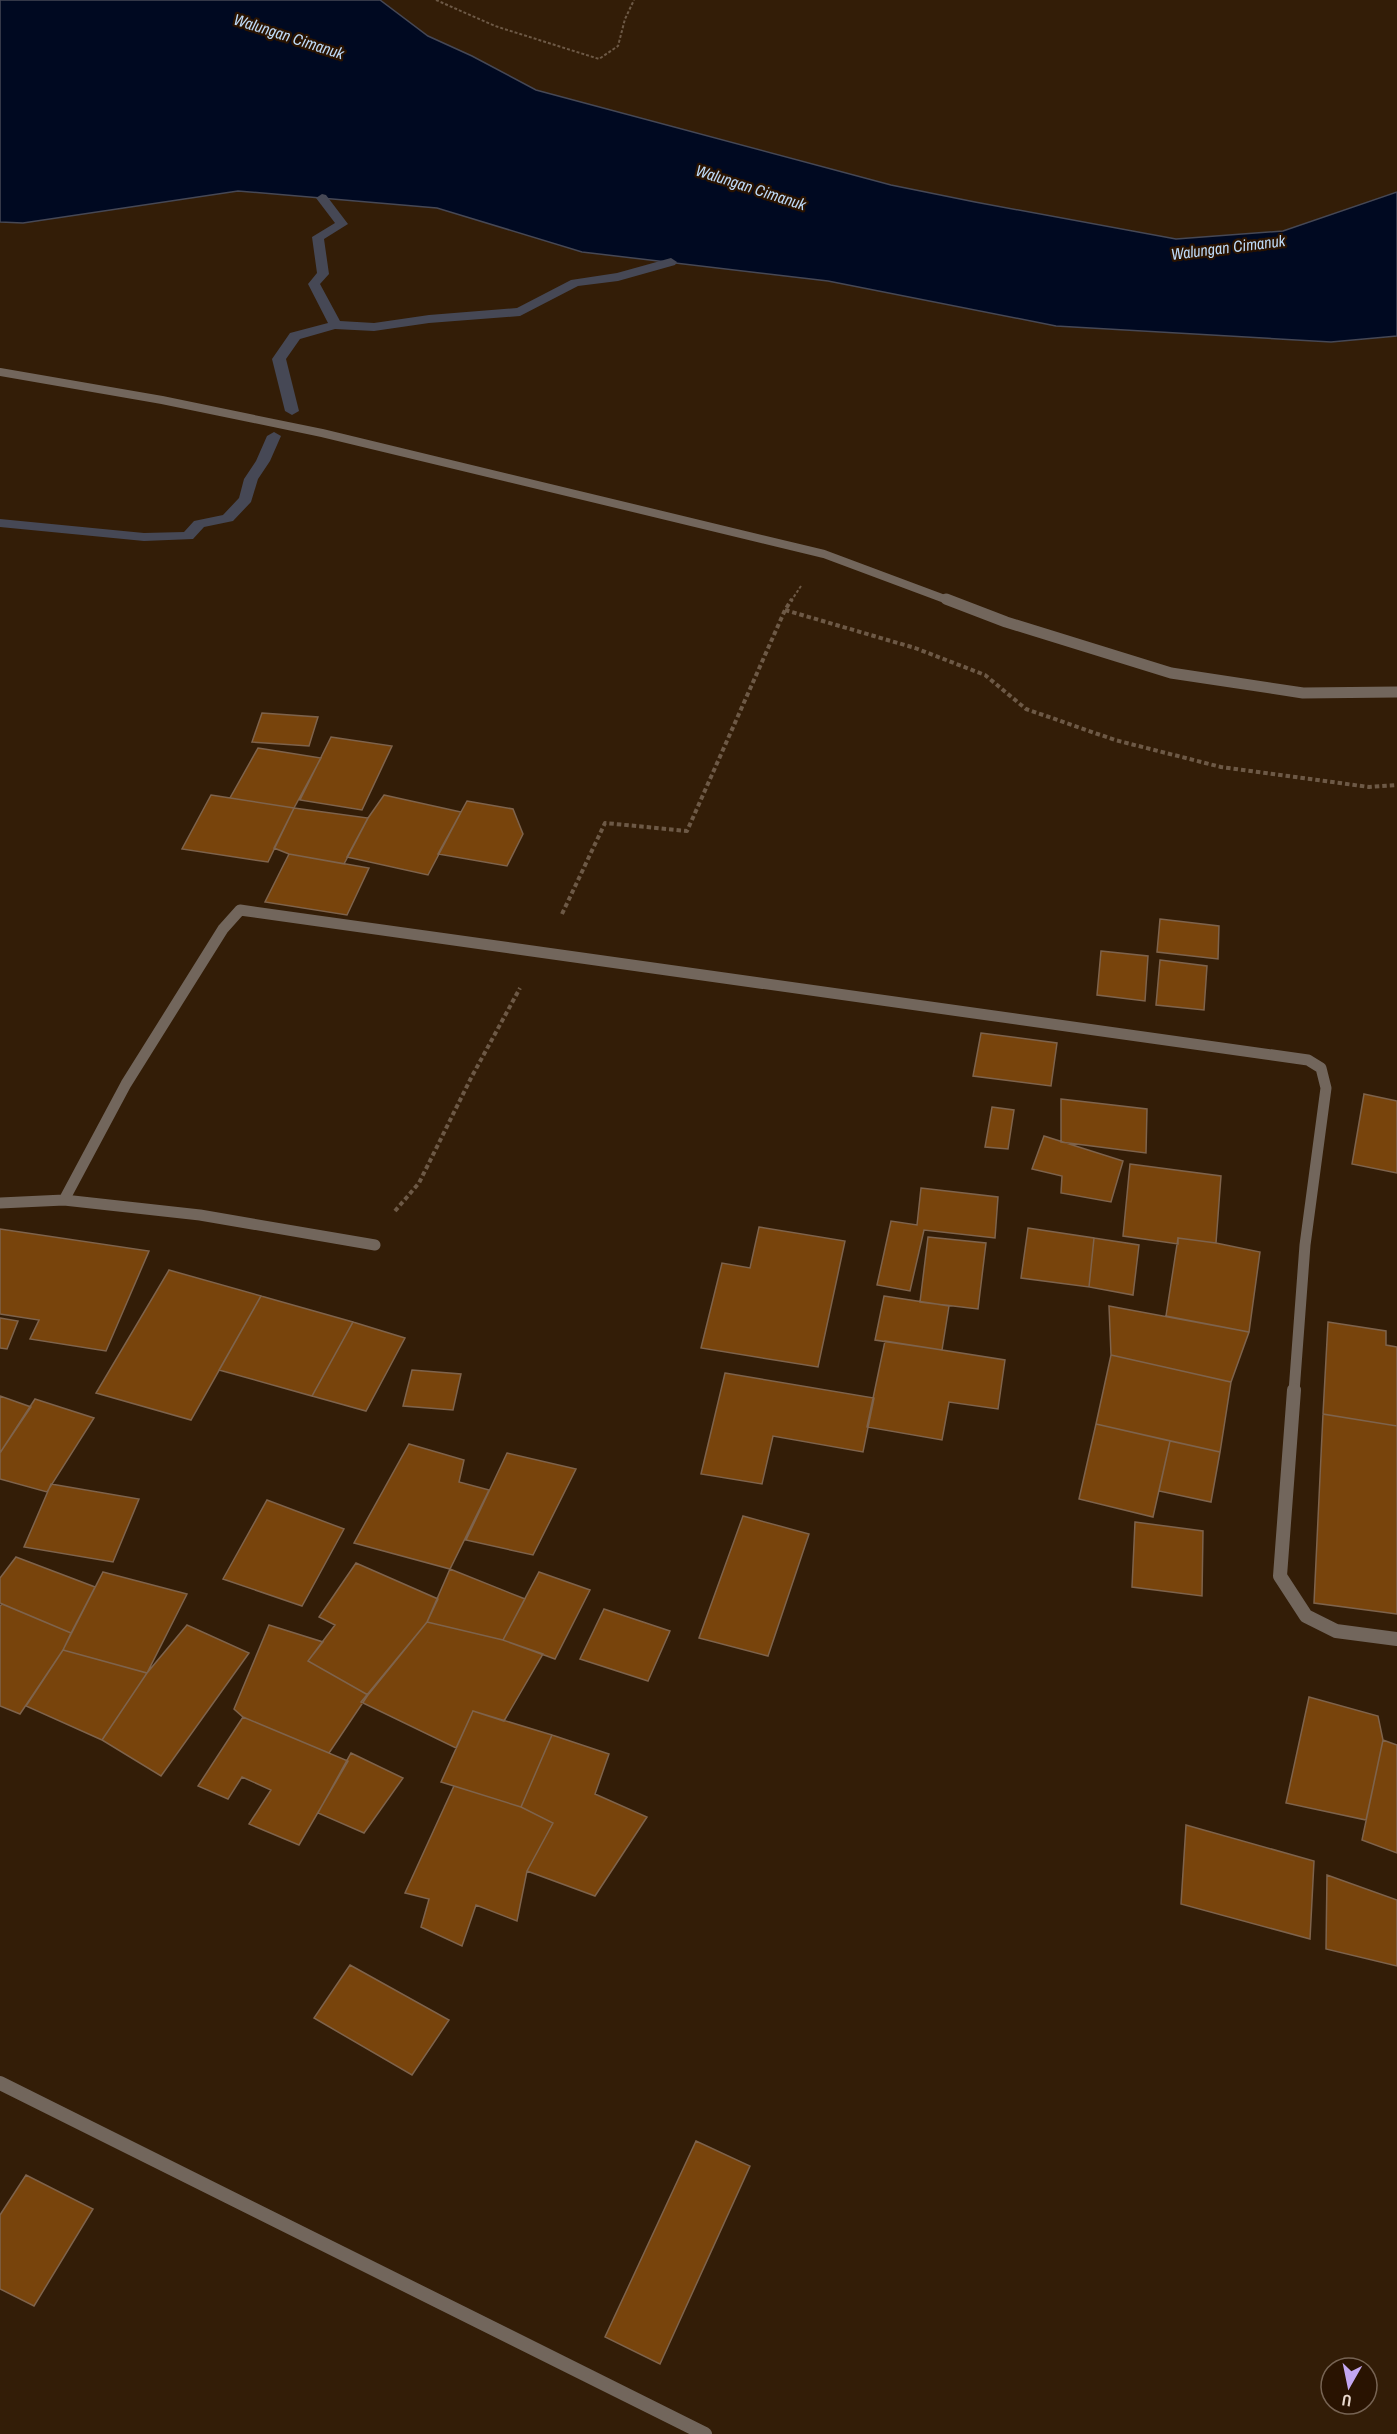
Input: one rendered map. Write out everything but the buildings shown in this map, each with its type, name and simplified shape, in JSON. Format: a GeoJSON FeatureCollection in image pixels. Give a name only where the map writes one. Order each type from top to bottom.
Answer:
{"type":"FeatureCollection","features":[{"type":"Feature","properties":{"kind":"street"},"geometry":{"type":"LineString","coordinates":[[0,372],[162,400],[322,433],[824,554],[1006,622],[1171,673],[1303,693],[1397,692]]}},
{"type":"Feature","properties":{"kind":"street"},"geometry":{"type":"LineString","coordinates":[[64,1200],[126,1084],[223,929],[240,910],[1308,1060],[1321,1068],[1326,1088],[1305,1245],[1280,1576],[1306,1616],[1336,1631],[1397,1639]]}},
{"type":"Feature","properties":{"kind":"street"},"geometry":{"type":"LineString","coordinates":[[0,1203],[64,1200],[200,1215],[375,1245]]}},
{"type":"Feature","properties":{"kind":"street"},"geometry":{"type":"LineString","coordinates":[[0,2084],[705,2434]]}},
{"type":"Feature","properties":{"kind":"path"},"geometry":{"type":"LineString","coordinates":[[436,0],[453,9],[559,48],[599,59],[618,46],[625,19],[634,0]]}},
{"type":"Feature","properties":{"kind":"path"},"geometry":{"type":"LineString","coordinates":[[375,1245],[396,1209],[419,1183],[471,1077],[515,999],[526,973],[544,951],[605,823],[687,831],[785,610],[824,554]]}},
{"type":"Feature","properties":{"kind":"path"},"geometry":{"type":"LineString","coordinates":[[785,610],[915,648],[985,675],[1026,708],[1115,740],[1221,767],[1369,787],[1397,785]]}},
{"type":"Feature","properties":{"kind":"water","name":"Walungan Cimanuk"},"geometry":{"type":"Polygon","coordinates":[[[0,0],[380,0],[428,36],[536,90],[891,185],[1176,239],[1283,231],[1397,192],[1397,336],[1331,342],[1056,326],[828,281],[582,252],[437,208],[238,191],[23,223],[0,222],[0,0]]]}},
{"type":"Feature","properties":{"kind":"waterway"},"geometry":{"type":"LineString","coordinates":[[322,198],[342,224],[318,237],[323,274],[314,284],[335,325]]}},
{"type":"Feature","properties":{"kind":"waterway"},"geometry":{"type":"LineString","coordinates":[[335,325],[374,327],[429,319],[520,312],[575,283],[618,277],[671,262]]}},
{"type":"Feature","properties":{"kind":"waterway"},"geometry":{"type":"LineString","coordinates":[[292,411],[279,359],[295,336],[335,325]]}},
{"type":"Feature","properties":{"kind":"waterway"},"geometry":{"type":"LineString","coordinates":[[0,523],[144,537],[188,536],[199,524],[228,518],[246,499],[251,479],[263,461],[274,436]]}}]}
